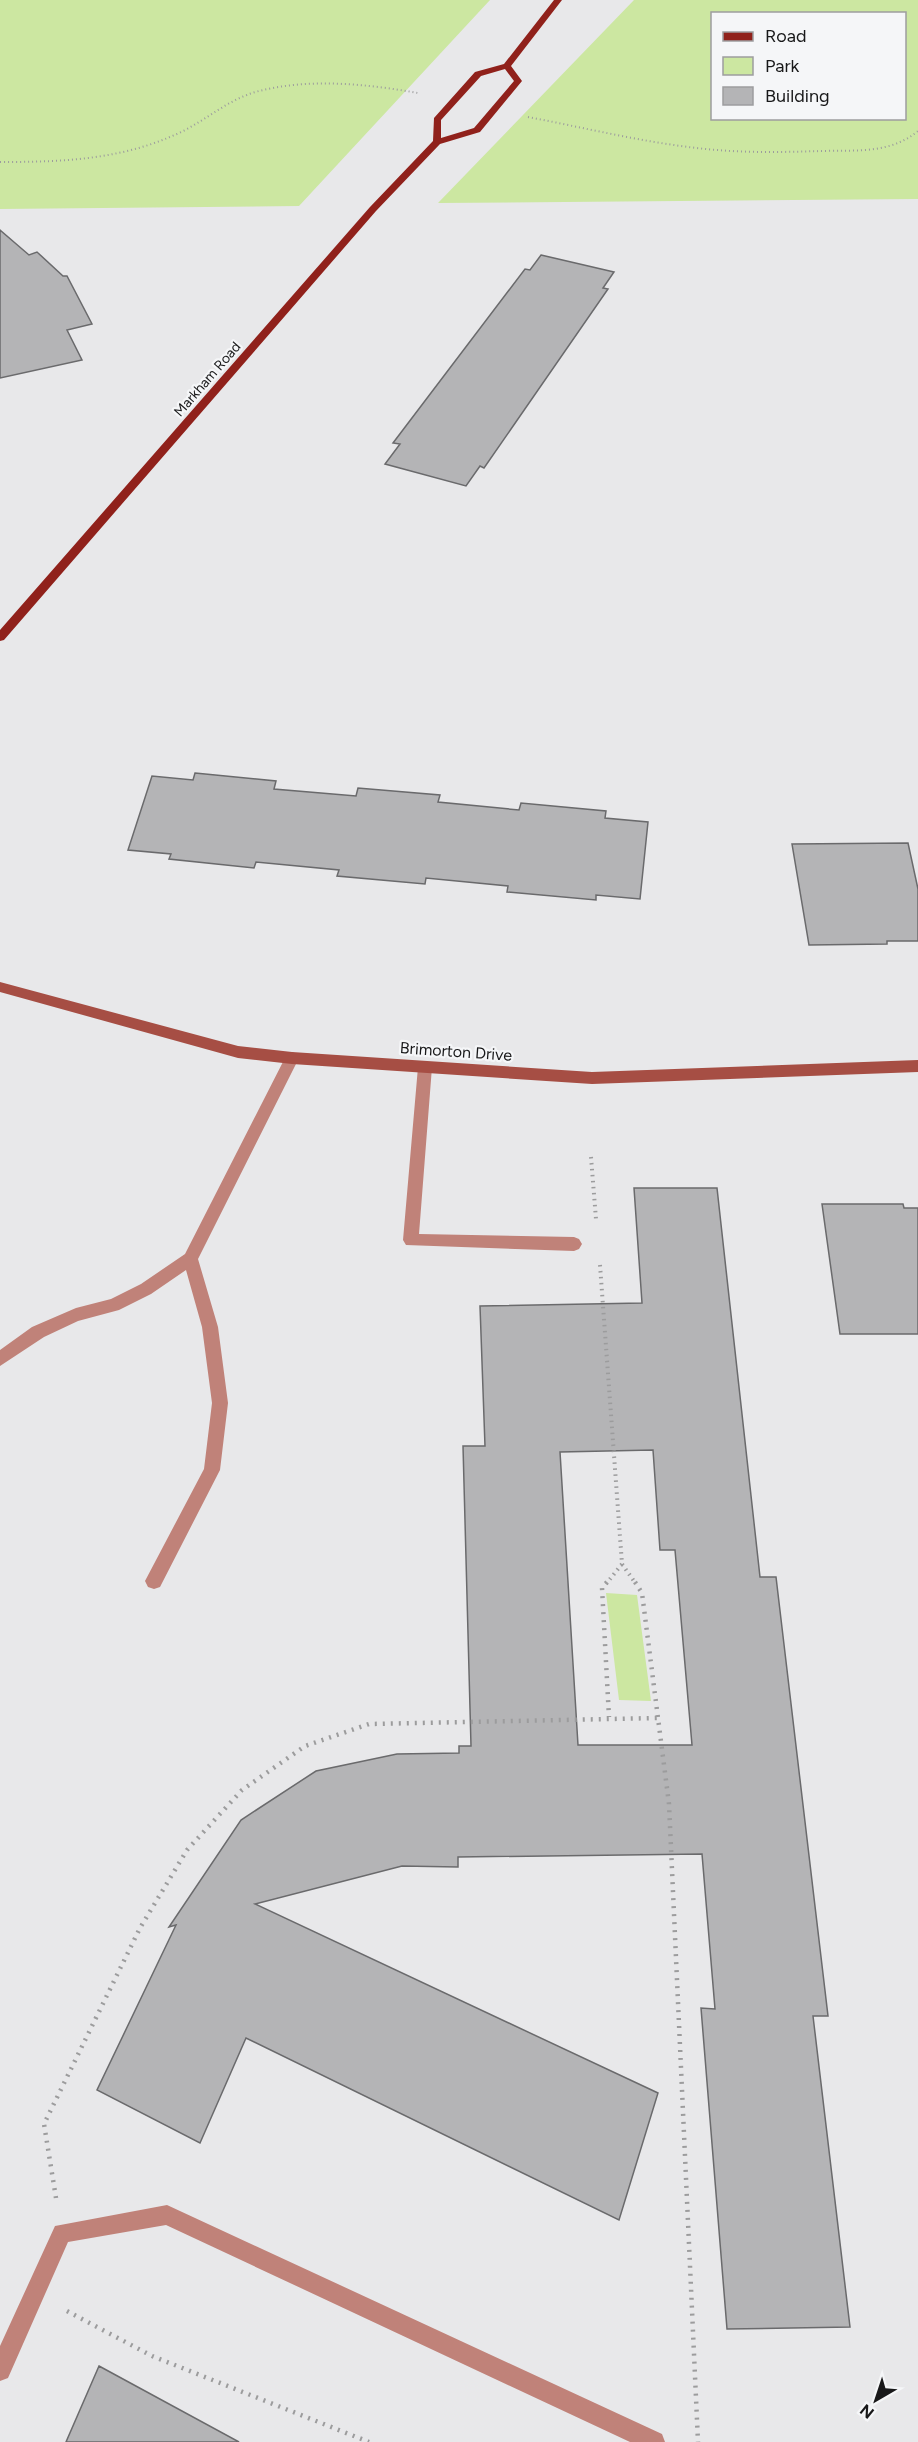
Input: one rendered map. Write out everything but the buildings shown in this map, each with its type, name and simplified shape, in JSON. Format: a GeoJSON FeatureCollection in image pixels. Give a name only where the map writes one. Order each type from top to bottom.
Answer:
{"type":"FeatureCollection","features":[{"type":"Feature","properties":{"kind":"main road"},"geometry":{"type":"LineString","coordinates":[[437,142],[438,120],[478,74],[507,66],[558,0]]}},
{"type":"Feature","properties":{"kind":"main road","name":"Markham Road"},"geometry":{"type":"LineString","coordinates":[[0,637],[373,209],[437,142],[477,130],[518,81],[507,66]]}},
{"type":"Feature","properties":{"kind":"street","name":"Brimorton Drive"},"geometry":{"type":"LineString","coordinates":[[0,987],[238,1052],[292,1058],[592,1078],[918,1066]]}},
{"type":"Feature","properties":{"kind":"lane"},"geometry":{"type":"LineString","coordinates":[[0,1359],[38,1332],[76,1315],[114,1305],[146,1289],[190,1259],[292,1058]]}},
{"type":"Feature","properties":{"kind":"lane"},"geometry":{"type":"LineString","coordinates":[[425,1067],[411,1240],[574,1244]]}},
{"type":"Feature","properties":{"kind":"lane"},"geometry":{"type":"LineString","coordinates":[[154,1581],[212,1470],[220,1403],[210,1327],[190,1259]]}},
{"type":"Feature","properties":{"kind":"lane"},"geometry":{"type":"LineString","coordinates":[[0,2370],[62,2233],[167,2215],[654,2442]]}},
{"type":"Feature","properties":{"kind":"path"},"geometry":{"type":"LineString","coordinates":[[0,162],[57,162],[116,155],[183,131],[242,95],[278,87],[358,85],[405,91]]}},
{"type":"Feature","properties":{"kind":"path"},"geometry":{"type":"LineString","coordinates":[[530,118],[658,142],[717,150],[769,152],[873,150],[893,147],[906,141],[918,131]]}},
{"type":"Feature","properties":{"kind":"path"},"geometry":{"type":"LineString","coordinates":[[591,1157],[597,1226]]}},
{"type":"Feature","properties":{"kind":"path"},"geometry":{"type":"LineString","coordinates":[[600,1260],[622,1564],[642,1593],[669,1804],[698,2442]]}},
{"type":"Feature","properties":{"kind":"path"},"geometry":{"type":"LineString","coordinates":[[609,1718],[602,1588],[622,1564]]}},
{"type":"Feature","properties":{"kind":"path"},"geometry":{"type":"LineString","coordinates":[[62,2233],[44,2124],[140,1928],[187,1850],[242,1790],[306,1746],[369,1724],[658,1718]]}},
{"type":"Feature","properties":{"kind":"path"},"geometry":{"type":"LineString","coordinates":[[35,2293],[152,2356],[369,2442]]}},
{"type":"Feature","properties":{"kind":"green space"},"geometry":{"type":"Polygon","coordinates":[[[0,0],[490,0],[299,206],[0,209],[0,0]]]}},
{"type":"Feature","properties":{"kind":"green space"},"geometry":{"type":"Polygon","coordinates":[[[634,0],[918,0],[918,199],[438,203],[634,0]]]}},
{"type":"Feature","properties":{"kind":"green space"},"geometry":{"type":"Polygon","coordinates":[[[606,1593],[637,1595],[651,1701],[619,1700],[606,1593]]]}}]}
